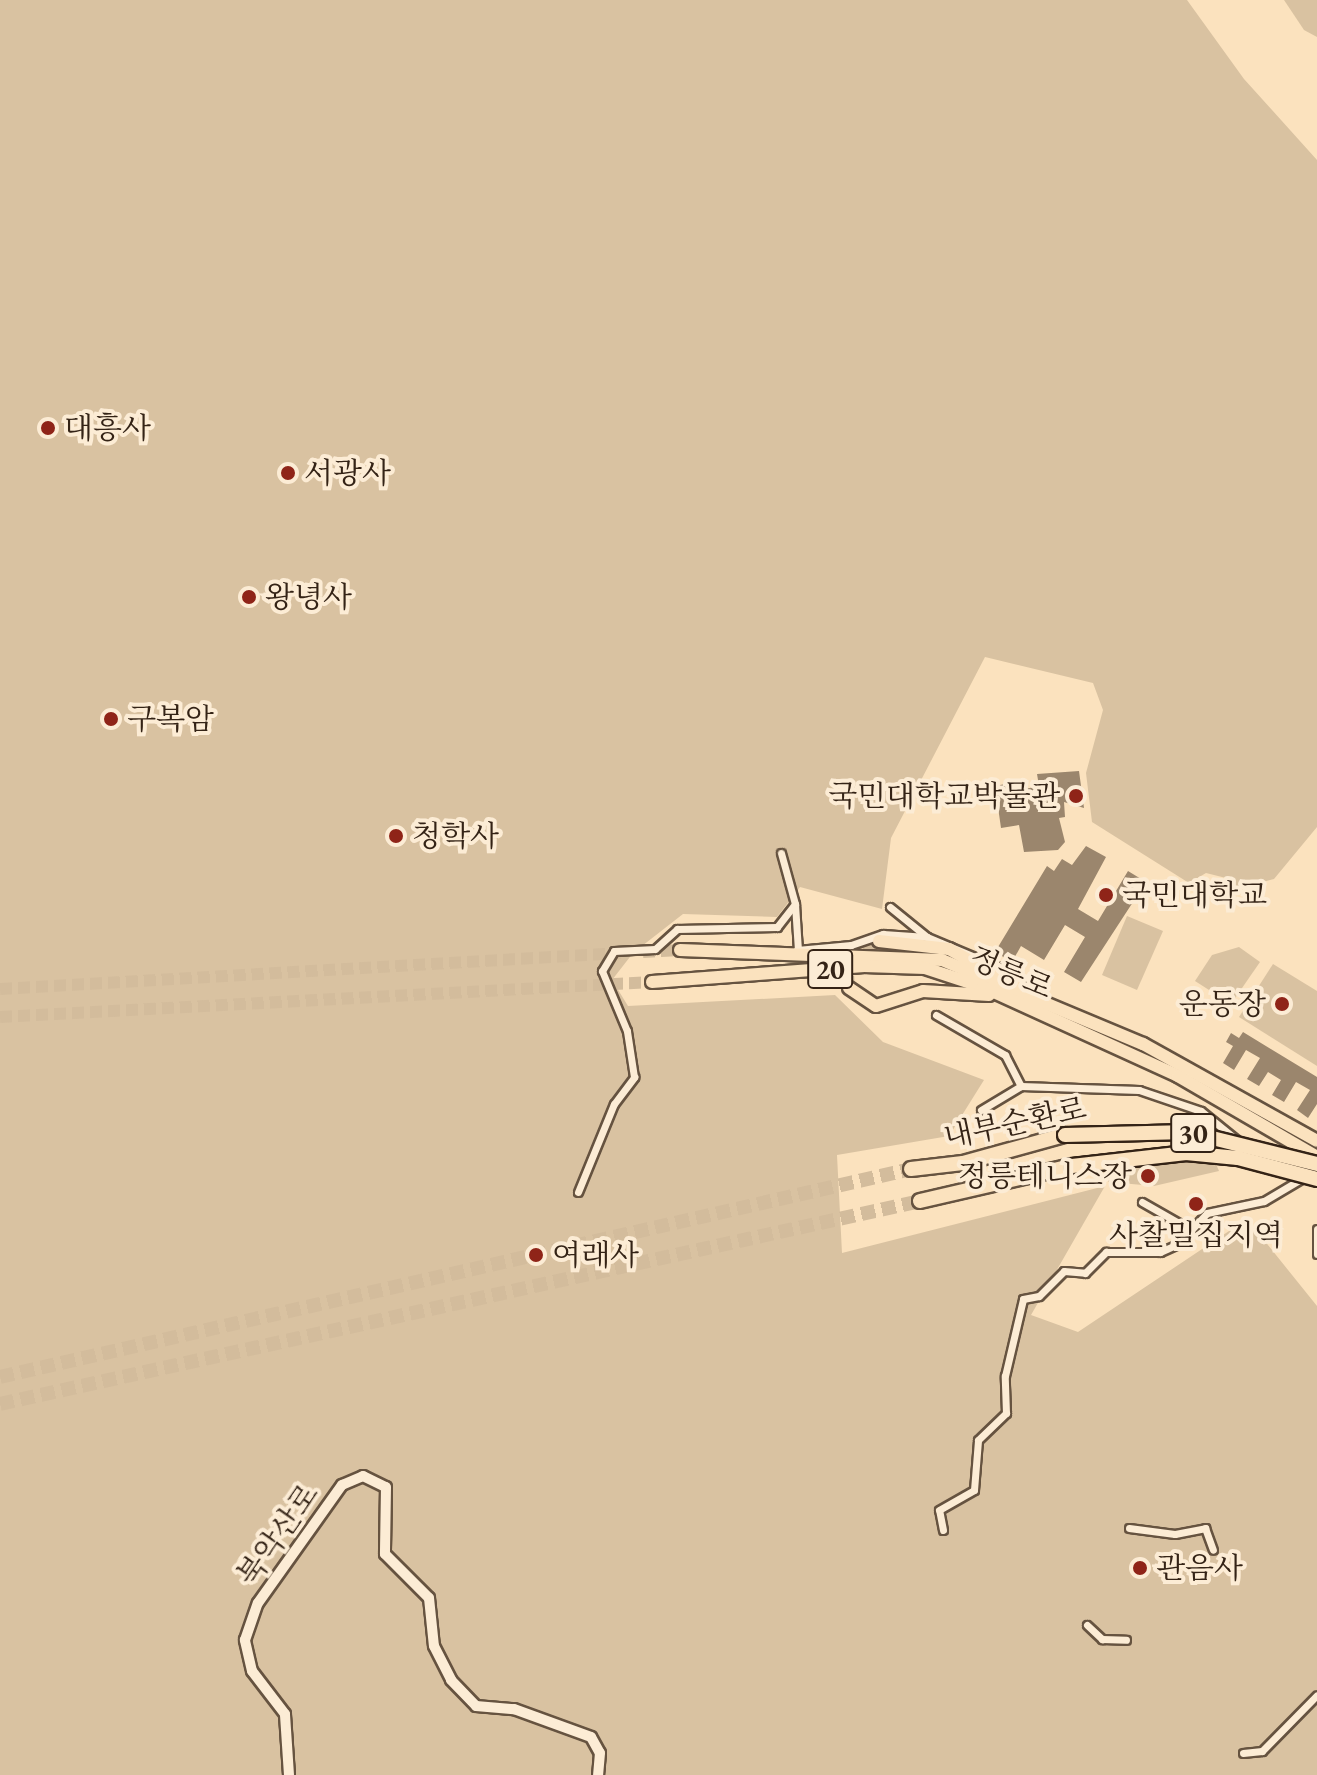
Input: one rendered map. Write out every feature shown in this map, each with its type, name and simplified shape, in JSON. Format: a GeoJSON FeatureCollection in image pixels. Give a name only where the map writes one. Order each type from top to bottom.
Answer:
{"type":"FeatureCollection","features":[{"type":"Feature","properties":{"kind":"highway","name":"내부순환로"},"geometry":{"type":"LineString","coordinates":[[911,1169],[963,1163],[1065,1135],[1188,1132],[1316,1168]]}},
{"type":"Feature","properties":{"kind":"highway","name":"내부순환로"},"geometry":{"type":"LineString","coordinates":[[920,1201],[1072,1166],[1186,1153],[1316,1168]]}},
{"type":"Feature","properties":{"kind":"main road"},"geometry":{"type":"LineString","coordinates":[[879,941],[949,949],[1004,974],[1020,991]]}},
{"type":"Feature","properties":{"kind":"main road","name":"정릉로"},"geometry":{"type":"LineString","coordinates":[[680,950],[918,956],[1020,991],[1113,1030],[1317,1141]]}},
{"type":"Feature","properties":{"kind":"main road","name":"정릉로"},"geometry":{"type":"LineString","coordinates":[[652,982],[897,965],[953,976],[1178,1076],[1316,1168]]}},
{"type":"Feature","properties":{"kind":"main road"},"geometry":{"type":"LineString","coordinates":[[849,988],[876,1006],[923,991],[1004,997]]}},
{"type":"Feature","properties":{"kind":"main road"},"geometry":{"type":"LineString","coordinates":[[1046,1017],[1065,1016],[1107,1036],[1113,1030]]}},
{"type":"Feature","properties":{"kind":"street"},"geometry":{"type":"LineString","coordinates":[[781,853],[795,904],[798,950]]}},
{"type":"Feature","properties":{"kind":"street"},"geometry":{"type":"LineString","coordinates":[[578,1192],[614,1104],[634,1077],[627,1031],[603,979],[605,961],[614,951],[655,949],[677,929],[777,927],[795,904]]}},
{"type":"Feature","properties":{"kind":"street","name":"정릉로"},"geometry":{"type":"LineString","coordinates":[[890,907],[927,937],[1006,970],[1034,997]]}},
{"type":"Feature","properties":{"kind":"street","name":"정릉로"},"geometry":{"type":"LineString","coordinates":[[731,951],[851,945],[883,934],[927,937]]}},
{"type":"Feature","properties":{"kind":"street"},"geometry":{"type":"LineString","coordinates":[[936,1015],[1005,1055],[1016,1066],[1021,1086]]}},
{"type":"Feature","properties":{"kind":"street"},"geometry":{"type":"LineString","coordinates":[[981,1110],[1021,1086],[1139,1090],[1201,1111],[1248,1149],[1316,1168]]}},
{"type":"Feature","properties":{"kind":"street"},"geometry":{"type":"LineString","coordinates":[[943,1530],[939,1510],[977,1486],[978,1440],[1006,1413],[1005,1376],[1023,1299],[1039,1296],[1064,1271],[1085,1273],[1106,1252],[1160,1252],[1191,1230],[1207,1213],[1264,1201],[1316,1168]]}},
{"type":"Feature","properties":{"kind":"street"},"geometry":{"type":"LineString","coordinates":[[1142,1202],[1191,1230]]}},
{"type":"Feature","properties":{"kind":"street"},"geometry":{"type":"LineString","coordinates":[[1317,1229],[1317,1254]]}},
{"type":"Feature","properties":{"kind":"street","name":"북악산로"},"geometry":{"type":"LineString","coordinates":[[289,1775],[285,1714],[252,1671],[247,1631],[258,1603],[342,1485],[363,1476],[386,1487],[385,1554],[429,1598],[434,1646],[451,1680],[476,1706],[514,1709],[591,1737],[600,1753],[598,1775]]}},
{"type":"Feature","properties":{"kind":"street"},"geometry":{"type":"LineString","coordinates":[[1129,1528],[1175,1534],[1205,1528],[1213,1550]]}},
{"type":"Feature","properties":{"kind":"street"},"geometry":{"type":"LineString","coordinates":[[1087,1625],[1102,1639],[1126,1640]]}},
{"type":"Feature","properties":{"kind":"street"},"geometry":{"type":"LineString","coordinates":[[1243,1753],[1262,1751],[1317,1695]]}},
{"type":"Feature","properties":{"kind":"shaded area"},"geometry":{"type":"Polygon","coordinates":[[[0,0],[1187,0],[1244,79],[1317,160],[1317,827],[1274,879],[1229,891],[1226,878],[1206,873],[1189,883],[1092,822],[1086,773],[1103,710],[1093,683],[985,657],[891,838],[882,909],[800,887],[777,917],[683,914],[633,953],[612,980],[628,1006],[835,995],[883,1042],[984,1080],[949,1136],[837,1155],[842,1253],[1105,1186],[1031,1315],[1078,1332],[1247,1219],[1317,1306],[1317,1775],[0,1775],[0,0]]]}},
{"type":"Feature","properties":{"kind":"shaded area"},"geometry":{"type":"Polygon","coordinates":[[[1284,0],[1317,0],[1317,37],[1304,30],[1284,0]]]}},
{"type":"Feature","properties":{"kind":"shaded area"},"geometry":{"type":"Polygon","coordinates":[[[1127,916],[1163,931],[1137,990],[1102,975],[1127,916]]]}},
{"type":"Feature","properties":{"kind":"shaded area"},"geometry":{"type":"Polygon","coordinates":[[[1239,947],[1260,962],[1231,1004],[1195,981],[1212,955],[1239,947]]]}},
{"type":"Feature","properties":{"kind":"shaded area","name":"운동장"},"geometry":{"type":"Polygon","coordinates":[[[1273,964],[1317,991],[1317,1066],[1239,1017],[1273,964]]]}},
{"type":"Feature","properties":{"kind":"shaded area","name":"정릉테니스장"},"geometry":{"type":"Polygon","coordinates":[[[1182,1160],[1216,1164],[1219,1171],[1154,1186],[1109,1182],[1097,1171],[1182,1160]]]}},
{"type":"Feature","properties":{"kind":"building"},"geometry":{"type":"Polygon","coordinates":[[[1079,771],[1084,808],[1064,802],[1065,817],[1059,818],[1065,842],[1058,850],[1024,852],[1019,825],[1001,828],[995,786],[1021,781],[1025,789],[1039,786],[1037,774],[1079,771]]]}},
{"type":"Feature","properties":{"kind":"building"},"geometry":{"type":"Polygon","coordinates":[[[1086,846],[1106,857],[1078,909],[1098,921],[1128,871],[1146,882],[1081,982],[1064,972],[1085,937],[1065,925],[1044,960],[1021,946],[1012,962],[995,952],[1047,866],[1054,871],[1062,859],[1072,865],[1086,846]]]}},
{"type":"Feature","properties":{"kind":"building"},"geometry":{"type":"Polygon","coordinates":[[[1243,1032],[1317,1077],[1317,1104],[1308,1118],[1297,1110],[1310,1090],[1296,1082],[1284,1102],[1272,1095],[1281,1080],[1268,1072],[1259,1086],[1247,1079],[1260,1058],[1246,1050],[1234,1070],[1223,1063],[1233,1046],[1226,1042],[1231,1033],[1239,1038],[1243,1032]]]}},
{"type":"Feature","properties":{"kind":"tunnel"},"geometry":{"type":"LineString","coordinates":[[849,988],[847,956],[879,941]]}},
{"type":"Feature","properties":{"kind":"tunnel"},"geometry":{"type":"LineString","coordinates":[[643,952],[680,950]]}},
{"type":"Feature","properties":{"kind":"tunnel"},"geometry":{"type":"LineString","coordinates":[[0,989],[621,953]]}},
{"type":"Feature","properties":{"kind":"tunnel"},"geometry":{"type":"LineString","coordinates":[[0,1017],[652,982]]}},
{"type":"Feature","properties":{"kind":"tunnel"},"geometry":{"type":"LineString","coordinates":[[0,1377],[911,1169]]}},
{"type":"Feature","properties":{"kind":"tunnel"},"geometry":{"type":"LineString","coordinates":[[0,1404],[920,1201]]}},
{"type":"Feature","properties":{"kind":"place","name":"대흥사"},"geometry":{"type":"Point","coordinates":[48,428]}},
{"type":"Feature","properties":{"kind":"place","name":"서광사"},"geometry":{"type":"Point","coordinates":[288,473]}},
{"type":"Feature","properties":{"kind":"place","name":"왕녕사"},"geometry":{"type":"Point","coordinates":[249,597]}},
{"type":"Feature","properties":{"kind":"place","name":"구복암"},"geometry":{"type":"Point","coordinates":[111,719]}},
{"type":"Feature","properties":{"kind":"place","name":"국민대학교박물관"},"geometry":{"type":"Point","coordinates":[1076,796]}},
{"type":"Feature","properties":{"kind":"place","name":"청학사"},"geometry":{"type":"Point","coordinates":[396,836]}},
{"type":"Feature","properties":{"kind":"place","name":"국민대학교"},"geometry":{"type":"Point","coordinates":[1106,895]}},
{"type":"Feature","properties":{"kind":"place","name":"운동장"},"geometry":{"type":"Point","coordinates":[1282,1004]}},
{"type":"Feature","properties":{"kind":"place","name":"정릉테니스장"},"geometry":{"type":"Point","coordinates":[1148,1176]}},
{"type":"Feature","properties":{"kind":"place","name":"사찰밀집지역"},"geometry":{"type":"Point","coordinates":[1196,1204]}},
{"type":"Feature","properties":{"kind":"place","name":"여래사"},"geometry":{"type":"Point","coordinates":[536,1255]}},
{"type":"Feature","properties":{"kind":"place","name":"관음사"},"geometry":{"type":"Point","coordinates":[1140,1568]}}]}
